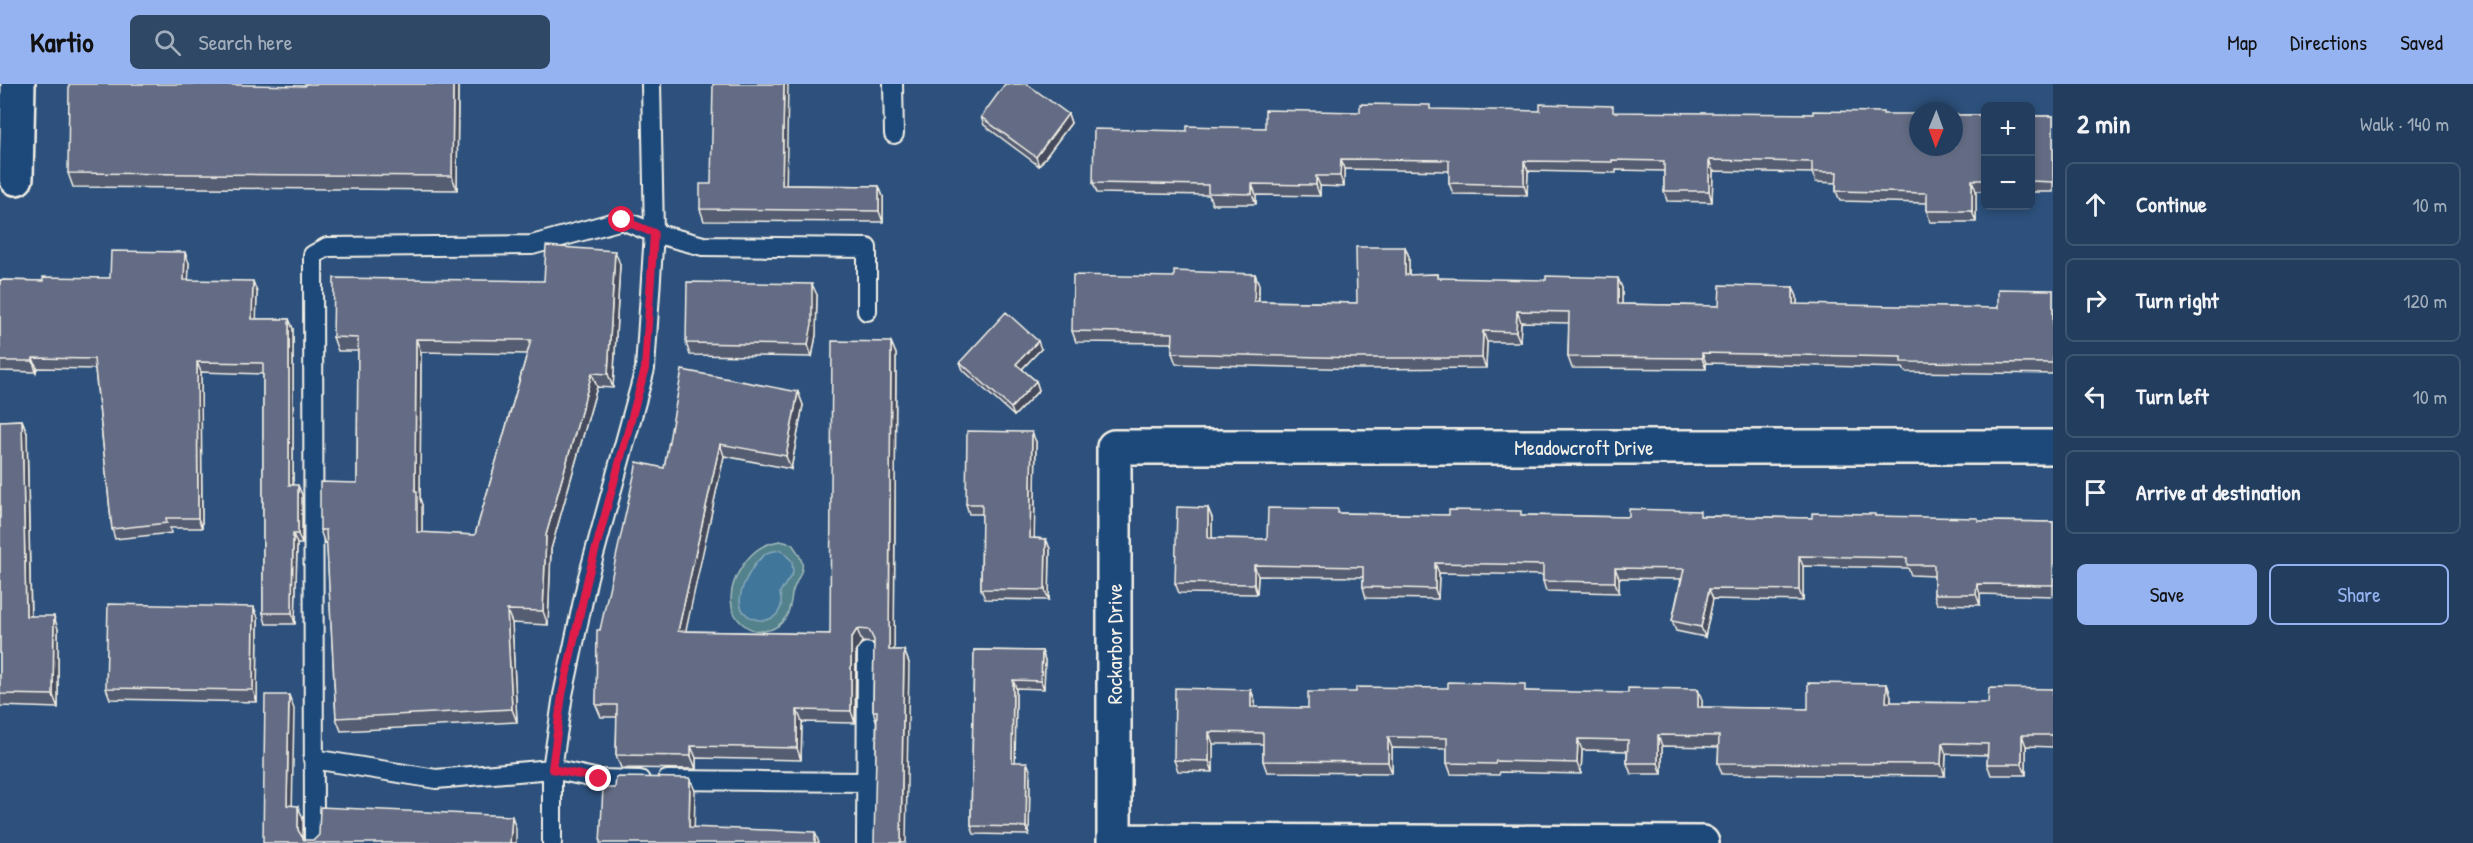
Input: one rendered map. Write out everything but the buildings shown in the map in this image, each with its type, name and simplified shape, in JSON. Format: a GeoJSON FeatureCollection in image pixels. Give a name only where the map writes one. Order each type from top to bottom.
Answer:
{"type":"FeatureCollection","features":[{"type":"Feature","properties":{"kind":"street"},"geometry":{"type":"LineString","coordinates":[[16,178],[18,84]]}},
{"type":"Feature","properties":{"kind":"street","name":"Meadowcroft Drive"},"geometry":{"type":"LineString","coordinates":[[1114,447],[2053,447]]}},
{"type":"Feature","properties":{"kind":"street","name":"Rockarbor Drive"},"geometry":{"type":"LineString","coordinates":[[1114,447],[1114,841],[1702,843]]}},
{"type":"Feature","properties":{"kind":"lane"},"geometry":{"type":"LineString","coordinates":[[552,843],[552,769],[562,695],[588,577],[645,369],[654,233],[651,84]]}},
{"type":"Feature","properties":{"kind":"lane"},"geometry":{"type":"LineString","coordinates":[[893,84],[894,134]]}},
{"type":"Feature","properties":{"kind":"lane"},"geometry":{"type":"LineString","coordinates":[[314,843],[313,255],[327,247],[532,245],[622,220],[654,233],[703,246],[867,248],[867,311]]}},
{"type":"Feature","properties":{"kind":"lane"},"geometry":{"type":"LineString","coordinates":[[866,843],[867,652]]}},
{"type":"Feature","properties":{"kind":"lane"},"geometry":{"type":"LineString","coordinates":[[314,759],[436,778],[552,769],[599,779],[866,782]]}},
{"type":"Feature","properties":{"kind":"green space"},"geometry":{"type":"Polygon","coordinates":[[[780,541],[792,544],[801,560],[802,571],[792,594],[786,617],[777,627],[765,631],[753,630],[743,624],[735,614],[731,601],[733,584],[743,565],[754,552],[763,546],[780,541]]]}},
{"type":"Feature","properties":{"kind":"water"},"geometry":{"type":"Polygon","coordinates":[[[781,550],[792,561],[793,573],[780,592],[781,606],[778,612],[769,619],[752,618],[743,611],[741,604],[746,579],[768,552],[781,550]]]}},
{"type":"Feature","properties":{"kind":"route"},"geometry":{"type":"LineString","coordinates":[[599,779],[552,769],[562,695],[588,577],[645,369],[654,233],[622,220]]}}]}
